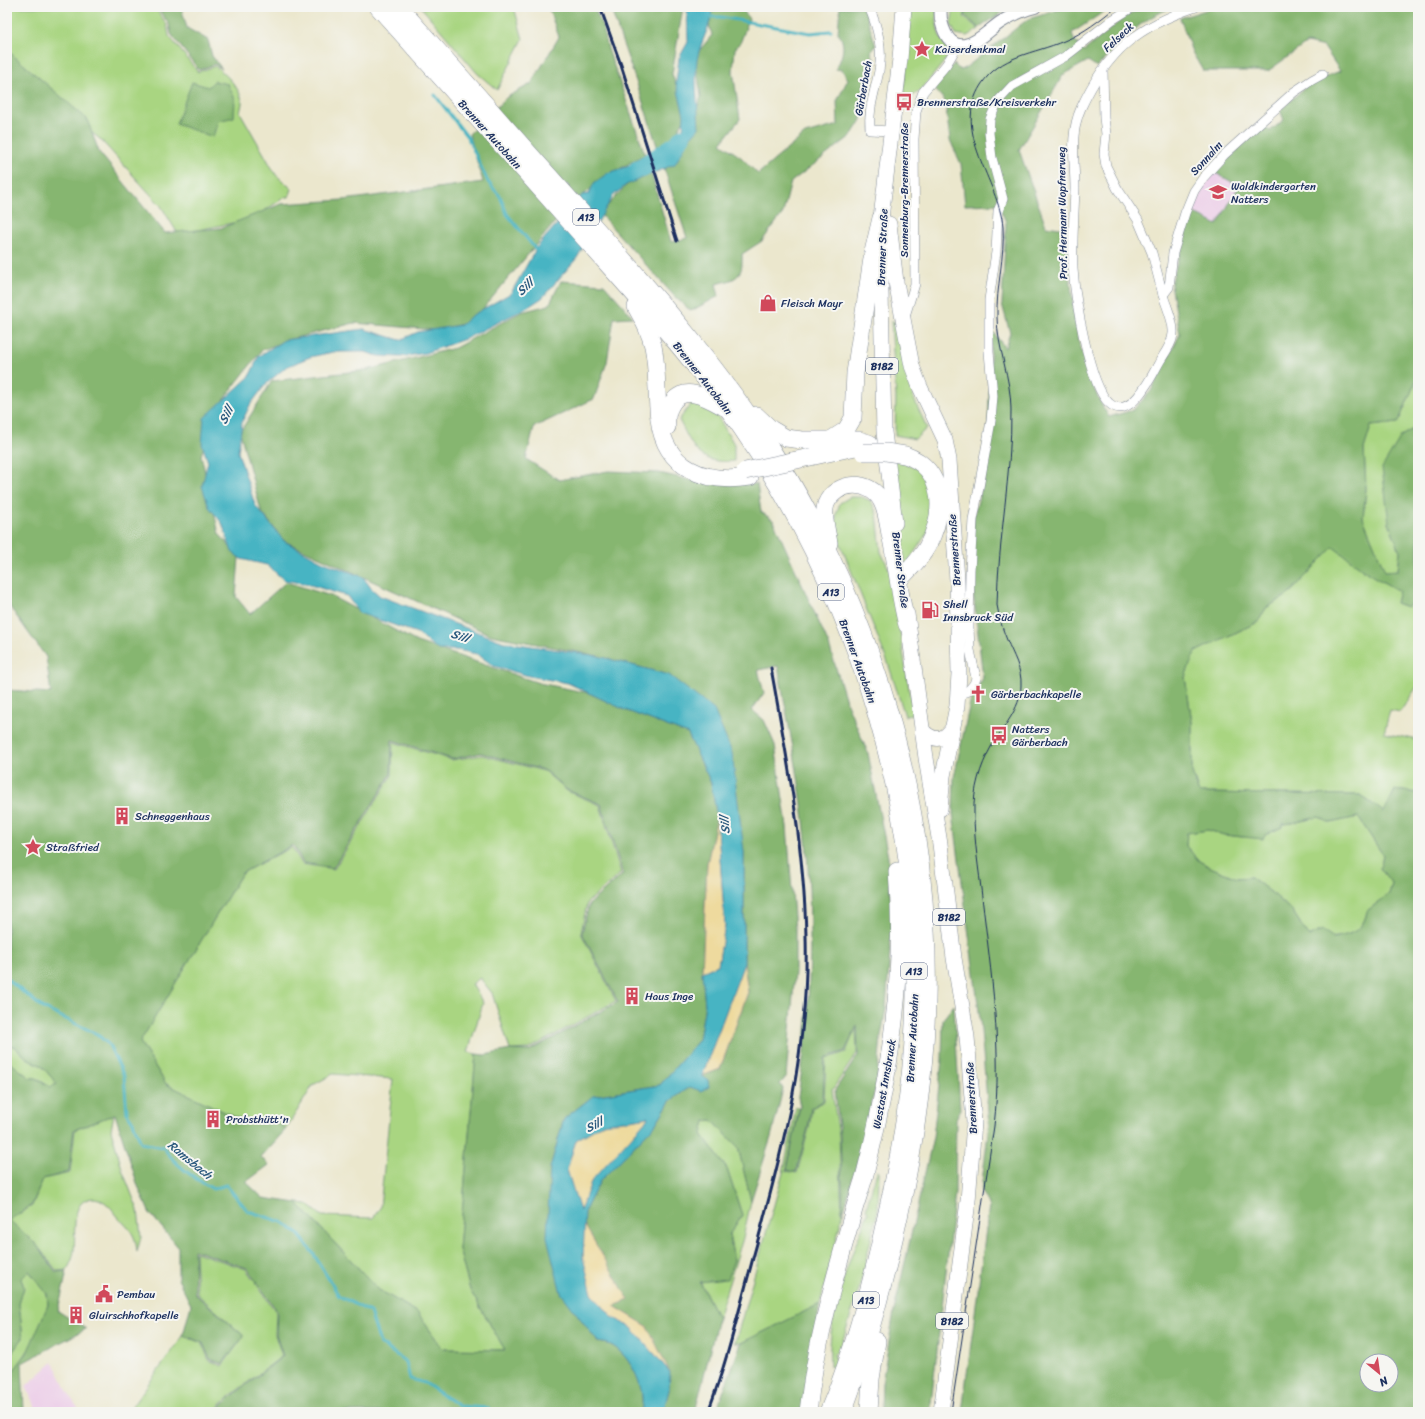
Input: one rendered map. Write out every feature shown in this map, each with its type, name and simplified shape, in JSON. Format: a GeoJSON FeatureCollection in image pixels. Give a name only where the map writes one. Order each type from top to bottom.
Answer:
{"type":"FeatureCollection","features":[{"type":"Feature","properties":{"kind":"highway","name":"Brenner Autobahn"},"geometry":{"type":"LineString","coordinates":[[378,7],[496,128],[658,321]]}},
{"type":"Feature","properties":{"kind":"highway","name":"Brenner Autobahn"},"geometry":{"type":"LineString","coordinates":[[399,7],[496,128],[615,272],[732,404],[788,475],[834,565],[862,630],[886,700],[897,741],[916,834],[924,906],[928,996],[926,1039],[917,1128],[898,1224],[874,1319],[843,1412]]}},
{"type":"Feature","properties":{"kind":"highway"},"geometry":{"type":"LineString","coordinates":[[832,439],[846,430],[853,418],[855,373],[873,252],[881,218]]}},
{"type":"Feature","properties":{"kind":"highway"},"geometry":{"type":"LineString","coordinates":[[658,321],[655,360],[660,428],[672,454],[688,468],[703,476],[723,479],[794,464],[863,445],[886,442],[907,450],[928,454],[934,460],[950,489]]}},
{"type":"Feature","properties":{"kind":"highway"},"geometry":{"type":"LineString","coordinates":[[748,474],[720,473],[698,467],[686,458],[676,448],[668,430],[668,409],[674,400],[682,395],[696,394],[732,404],[786,438],[802,440],[832,439],[863,445]]}},
{"type":"Feature","properties":{"kind":"highway","name":"Brenner Autobahn"},"geometry":{"type":"LineString","coordinates":[[732,404],[754,447],[774,480],[819,563],[849,632],[864,675],[885,748],[906,848],[912,912],[915,989],[911,1065],[905,1121],[877,1257],[865,1306],[828,1412]]}},
{"type":"Feature","properties":{"kind":"highway"},"geometry":{"type":"LineString","coordinates":[[904,576],[927,548],[938,521],[939,505],[935,484],[928,470],[907,450]]}},
{"type":"Feature","properties":{"kind":"highway"},"geometry":{"type":"LineString","coordinates":[[834,565],[826,523],[826,504],[832,495],[842,488],[853,485],[868,487],[877,495],[884,507],[892,541],[902,607],[907,625]]}},
{"type":"Feature","properties":{"kind":"highway","name":"Westast Innsbruck"},"geometry":{"type":"LineString","coordinates":[[808,1412],[811,1380],[820,1336],[865,1175],[887,1079],[894,1031],[899,958],[898,884],[885,748]]}},
{"type":"Feature","properties":{"kind":"highway","name":"A13"},"geometry":{"type":"LineString","coordinates":[[869,1412],[873,1360],[898,1224]]}},
{"type":"Feature","properties":{"kind":"main road","name":"Brenner Straße"},"geometry":{"type":"LineString","coordinates":[[898,7],[902,29]]}},
{"type":"Feature","properties":{"kind":"main road","name":"Brenner Straße"},"geometry":{"type":"LineString","coordinates":[[904,7],[892,131],[881,218],[880,282],[885,446],[893,513],[904,576],[907,625],[940,844]]}},
{"type":"Feature","properties":{"kind":"main road","name":"Brenner Straße"},"geometry":{"type":"LineString","coordinates":[[886,179],[891,251],[907,345],[920,387],[945,440],[949,460],[950,489]]}},
{"type":"Feature","properties":{"kind":"main road","name":"Brennerstraße"},"geometry":{"type":"LineString","coordinates":[[950,489],[958,605],[959,674],[958,693],[952,730]]}},
{"type":"Feature","properties":{"kind":"main road"},"geometry":{"type":"LineString","coordinates":[[922,730],[931,738],[938,739],[948,735],[952,730]]}},
{"type":"Feature","properties":{"kind":"main road","name":"B182"},"geometry":{"type":"LineString","coordinates":[[940,844],[943,776],[952,730]]}},
{"type":"Feature","properties":{"kind":"main road","name":"Brennerstraße"},"geometry":{"type":"LineString","coordinates":[[940,844],[959,990],[965,1083],[963,1230],[941,1412]]}},
{"type":"Feature","properties":{"kind":"street","name":"Gärberbach"},"geometry":{"type":"LineString","coordinates":[[869,7],[879,33],[880,58],[870,112],[870,130],[892,131]]}},
{"type":"Feature","properties":{"kind":"street"},"geometry":{"type":"LineString","coordinates":[[941,7],[940,15],[944,28],[949,39],[958,45],[970,44],[1008,18],[1035,7]]}},
{"type":"Feature","properties":{"kind":"street"},"geometry":{"type":"LineString","coordinates":[[944,28],[948,7]]}},
{"type":"Feature","properties":{"kind":"street"},"geometry":{"type":"LineString","coordinates":[[958,693],[967,692],[974,684],[976,678],[970,642],[970,570],[973,520],[991,421],[993,396],[989,352],[989,300],[996,252],[998,211],[1003,199],[992,158],[989,133],[990,119],[998,101],[1012,86],[1061,59],[1112,20],[1134,7]]}},
{"type":"Feature","properties":{"kind":"street","name":"Felseck"},"geometry":{"type":"LineString","coordinates":[[1102,69],[1124,45],[1138,33],[1169,16],[1196,7]]}},
{"type":"Feature","properties":{"kind":"street","name":"Sonnenburg-Brennerstraße"},"geometry":{"type":"LineString","coordinates":[[903,322],[916,284],[914,139],[916,111],[922,92],[946,65],[958,45]]}},
{"type":"Feature","properties":{"kind":"street"},"geometry":{"type":"LineString","coordinates":[[1102,69],[1103,115],[1106,134],[1104,154],[1106,166],[1117,188],[1138,220],[1152,253],[1163,295]]}},
{"type":"Feature","properties":{"kind":"street","name":"Prof. Hermann Wopfnerweg"},"geometry":{"type":"LineString","coordinates":[[1102,69],[1081,109],[1074,132],[1072,145],[1075,191],[1073,252],[1074,284],[1090,360],[1100,390],[1110,404],[1116,408],[1131,403],[1138,397],[1171,341],[1173,331],[1163,295]]}},
{"type":"Feature","properties":{"kind":"street","name":"Sonnalm"},"geometry":{"type":"LineString","coordinates":[[1163,295],[1169,287],[1174,253],[1185,213],[1194,192],[1203,178],[1224,155],[1294,92],[1323,74]]}},
{"type":"Feature","properties":{"kind":"shaded area","name":"Waldkindergarten Natters"},"geometry":{"type":"Polygon","coordinates":[[[1214,172],[1239,186],[1217,225],[1192,212],[1205,185],[1214,172]]]}},
{"type":"Feature","properties":{"kind":"shaded area"},"geometry":{"type":"Polygon","coordinates":[[[53,1362],[71,1398],[81,1412],[37,1412],[26,1386],[53,1362]]]}},
{"type":"Feature","properties":{"kind":"green space"},"geometry":{"type":"Polygon","coordinates":[[[7,7],[155,7],[167,25],[169,36],[198,72],[215,66],[223,72],[236,87],[242,102],[240,112],[276,175],[292,189],[289,197],[285,197],[252,219],[178,234],[161,206],[100,139],[16,74],[7,64],[7,7]]]}},
{"type":"Feature","properties":{"kind":"green space"},"geometry":{"type":"Polygon","coordinates":[[[157,7],[181,7],[187,28],[208,40],[212,56],[222,69],[215,64],[199,70],[171,34],[169,24],[157,7]]]}},
{"type":"Feature","properties":{"kind":"green space"},"geometry":{"type":"Polygon","coordinates":[[[421,7],[514,7],[523,39],[497,90],[477,73],[421,7]]]}},
{"type":"Feature","properties":{"kind":"green space"},"geometry":{"type":"Polygon","coordinates":[[[548,7],[594,7],[603,28],[608,49],[645,154],[603,179],[565,210],[472,322],[436,330],[354,323],[291,339],[262,350],[220,404],[201,455],[219,534],[239,557],[236,597],[250,614],[286,582],[331,596],[417,642],[539,683],[589,693],[625,710],[688,734],[711,783],[717,817],[707,864],[702,972],[705,1005],[699,1040],[660,1085],[593,1096],[564,1119],[550,1168],[597,1342],[613,1346],[620,1351],[632,1366],[642,1394],[641,1412],[215,1412],[232,1396],[283,1356],[276,1335],[277,1311],[247,1268],[194,1250],[195,1294],[244,1336],[222,1364],[210,1359],[203,1343],[183,1335],[191,1305],[178,1279],[178,1247],[149,1212],[138,1186],[115,1114],[74,1130],[69,1172],[43,1179],[32,1205],[9,1220],[36,1244],[56,1272],[67,1271],[58,1311],[86,1329],[22,1363],[24,1412],[7,1412],[7,1379],[27,1353],[48,1305],[47,1294],[29,1271],[21,1279],[24,1287],[19,1304],[23,1338],[7,1359],[7,1060],[30,1078],[36,1078],[50,1087],[57,1084],[42,1066],[27,1058],[14,1046],[7,1046],[7,690],[51,693],[46,657],[7,603],[7,50],[87,119],[99,152],[165,233],[221,228],[281,204],[343,200],[483,182],[469,134],[507,97],[531,84],[559,37],[548,7]],[[392,740],[391,774],[333,868],[303,863],[293,845],[242,873],[140,1042],[166,1084],[237,1118],[276,1122],[286,1129],[261,1157],[269,1165],[246,1182],[263,1198],[297,1203],[379,1290],[417,1312],[443,1349],[505,1350],[470,1290],[459,1249],[476,1054],[485,1055],[510,1050],[529,1051],[618,1002],[582,933],[589,904],[623,874],[601,804],[567,790],[544,770],[481,753],[452,759],[392,740]]]}},
{"type":"Feature","properties":{"kind":"green space"},"geometry":{"type":"Polygon","coordinates":[[[610,7],[683,7],[672,74],[687,115],[667,148],[658,149],[610,7]]]}},
{"type":"Feature","properties":{"kind":"green space"},"geometry":{"type":"Polygon","coordinates":[[[704,7],[741,7],[749,19],[741,41],[735,49],[733,71],[740,119],[721,143],[742,158],[758,174],[805,134],[838,125],[837,101],[848,79],[842,70],[836,69],[843,51],[841,38],[838,33],[840,7],[864,7],[876,46],[871,52],[875,61],[873,77],[864,83],[861,120],[851,136],[791,182],[783,213],[762,241],[742,254],[741,268],[738,276],[716,284],[719,296],[691,311],[676,298],[600,214],[629,182],[651,173],[671,242],[687,238],[664,168],[687,137],[701,97],[695,56],[712,35],[704,7]]]}},
{"type":"Feature","properties":{"kind":"green space"},"geometry":{"type":"Polygon","coordinates":[[[908,7],[937,7],[938,31],[947,47],[948,57],[920,91],[906,100],[904,90],[908,45],[908,7]]]}},
{"type":"Feature","properties":{"kind":"green space"},"geometry":{"type":"Polygon","coordinates":[[[954,7],[967,7],[964,17],[979,29],[967,36],[956,34],[951,25],[954,7]]]}},
{"type":"Feature","properties":{"kind":"green space"},"geometry":{"type":"Polygon","coordinates":[[[968,7],[1017,7],[1003,12],[979,28],[965,16],[968,7]]]}},
{"type":"Feature","properties":{"kind":"green space"},"geometry":{"type":"Polygon","coordinates":[[[1068,7],[1111,7],[1072,33],[1074,40],[1084,51],[1127,15],[1147,7],[1175,7],[1152,17],[1132,31],[1097,67],[1088,61],[1063,75],[1019,150],[1046,226],[1067,229],[1070,277],[1076,326],[1081,350],[1097,396],[1109,417],[1133,410],[1151,391],[1180,334],[1171,284],[1192,212],[1217,225],[1239,186],[1214,172],[1262,126],[1270,131],[1284,120],[1280,110],[1310,83],[1340,71],[1324,47],[1307,43],[1268,71],[1203,71],[1192,52],[1180,18],[1215,7],[1418,7],[1418,376],[1398,423],[1371,426],[1364,449],[1366,489],[1363,518],[1385,571],[1398,570],[1400,551],[1389,523],[1382,468],[1401,436],[1418,426],[1418,599],[1407,607],[1396,603],[1399,591],[1369,574],[1333,547],[1288,595],[1266,608],[1258,622],[1195,652],[1185,677],[1192,722],[1192,772],[1199,793],[1360,795],[1384,812],[1395,790],[1418,793],[1418,1412],[962,1412],[989,1206],[981,1191],[989,1124],[980,1019],[953,814],[954,777],[971,698],[983,678],[971,573],[974,515],[987,469],[991,329],[1005,348],[1010,333],[1002,304],[1006,222],[998,204],[965,205],[961,164],[950,140],[945,101],[932,86],[954,64],[960,70],[964,69],[1028,19],[1068,7]],[[1319,817],[1283,824],[1282,827],[1265,835],[1263,839],[1224,835],[1208,830],[1187,833],[1186,846],[1199,861],[1210,867],[1237,878],[1251,877],[1277,897],[1293,912],[1309,937],[1322,930],[1334,938],[1351,933],[1360,927],[1367,911],[1389,894],[1392,884],[1380,868],[1383,855],[1358,817],[1330,823],[1319,817]]]}},
{"type":"Feature","properties":{"kind":"green space"},"geometry":{"type":"Polygon","coordinates":[[[214,81],[228,84],[235,99],[234,117],[218,121],[213,137],[176,124],[192,82],[208,87],[214,81]]]}},
{"type":"Feature","properties":{"kind":"green space"},"geometry":{"type":"Polygon","coordinates":[[[561,281],[604,284],[633,317],[614,318],[607,362],[594,399],[534,427],[526,459],[559,480],[608,471],[659,473],[709,484],[757,484],[761,512],[773,520],[829,645],[846,701],[868,753],[888,857],[892,923],[886,1008],[881,1036],[877,1081],[864,1137],[843,1214],[840,1135],[835,1090],[858,1055],[857,1026],[845,1051],[825,1058],[823,1101],[811,1108],[808,1128],[796,1172],[787,1170],[800,1106],[798,1097],[806,1033],[810,969],[810,904],[804,818],[778,666],[758,670],[764,693],[752,710],[764,720],[775,745],[787,826],[795,930],[795,972],[786,1077],[780,1084],[783,1089],[771,1137],[751,1201],[738,1147],[712,1120],[705,1121],[702,1134],[727,1169],[742,1215],[729,1235],[734,1260],[727,1279],[700,1282],[718,1318],[695,1412],[663,1412],[669,1390],[647,1326],[614,1306],[628,1300],[584,1224],[585,1210],[600,1181],[655,1125],[670,1101],[690,1087],[702,1076],[720,1069],[748,992],[744,963],[744,852],[669,675],[598,656],[491,635],[284,541],[261,511],[240,432],[272,381],[367,370],[455,348],[521,312],[549,305],[561,281]]]}},
{"type":"Feature","properties":{"kind":"green space"},"geometry":{"type":"Polygon","coordinates":[[[891,321],[894,321],[914,399],[927,428],[915,439],[895,435],[896,397],[891,321]]]}},
{"type":"Feature","properties":{"kind":"green space"},"geometry":{"type":"Polygon","coordinates":[[[1418,376],[1418,426],[1401,436],[1389,523],[1400,551],[1398,570],[1385,572],[1363,518],[1366,489],[1364,449],[1371,426],[1398,423],[1418,376]]]}},
{"type":"Feature","properties":{"kind":"green space"},"geometry":{"type":"Polygon","coordinates":[[[693,401],[718,417],[734,444],[734,461],[712,460],[704,457],[693,446],[679,420],[693,401]]]}},
{"type":"Feature","properties":{"kind":"green space"},"geometry":{"type":"Polygon","coordinates":[[[893,459],[921,469],[932,491],[929,530],[906,565],[896,511],[893,459]]]}},
{"type":"Feature","properties":{"kind":"green space"},"geometry":{"type":"Polygon","coordinates":[[[850,497],[862,497],[871,501],[877,514],[881,552],[891,573],[913,715],[905,716],[888,663],[836,533],[836,515],[840,503],[850,497]]]}},
{"type":"Feature","properties":{"kind":"green space"},"geometry":{"type":"Polygon","coordinates":[[[1333,546],[1369,574],[1399,591],[1396,603],[1407,607],[1418,599],[1418,685],[1400,712],[1390,710],[1384,733],[1418,740],[1418,793],[1395,790],[1385,813],[1360,795],[1199,793],[1192,772],[1192,722],[1185,677],[1195,652],[1258,622],[1266,608],[1288,595],[1333,546]]]}},
{"type":"Feature","properties":{"kind":"green space"},"geometry":{"type":"Polygon","coordinates":[[[393,742],[452,760],[482,755],[544,771],[567,791],[600,805],[621,873],[587,903],[581,933],[616,1001],[529,1049],[510,1050],[492,993],[480,978],[472,984],[483,1003],[468,1052],[476,1054],[459,1249],[470,1290],[505,1350],[443,1349],[417,1312],[379,1290],[297,1203],[307,1204],[322,1216],[373,1218],[380,1208],[393,1079],[333,1074],[313,1085],[286,1129],[276,1122],[237,1118],[166,1084],[140,1042],[242,873],[292,847],[302,864],[334,869],[392,775],[393,742]]]}},
{"type":"Feature","properties":{"kind":"green space"},"geometry":{"type":"Polygon","coordinates":[[[1319,817],[1330,823],[1358,817],[1383,855],[1380,868],[1392,884],[1389,894],[1367,911],[1364,921],[1359,928],[1353,933],[1345,936],[1327,938],[1309,937],[1293,912],[1277,897],[1251,877],[1237,878],[1210,867],[1199,861],[1186,846],[1186,833],[1208,830],[1224,835],[1242,837],[1265,835],[1282,827],[1283,824],[1319,817]]]}},
{"type":"Feature","properties":{"kind":"green space"},"geometry":{"type":"Polygon","coordinates":[[[954,1005],[960,1109],[956,1120],[955,1193],[930,1412],[881,1412],[882,1383],[894,1311],[933,1137],[942,1060],[943,1019],[954,1005]]]}},
{"type":"Feature","properties":{"kind":"green space"},"geometry":{"type":"Polygon","coordinates":[[[856,1027],[857,1053],[832,1090],[839,1136],[842,1218],[820,1304],[741,1343],[735,1343],[783,1173],[796,1107],[799,1107],[786,1171],[797,1173],[809,1128],[812,1108],[824,1101],[826,1059],[846,1052],[856,1027]]]}},
{"type":"Feature","properties":{"kind":"green space"},"geometry":{"type":"Polygon","coordinates":[[[7,1046],[14,1046],[27,1058],[42,1066],[57,1084],[50,1087],[36,1078],[30,1078],[7,1060],[7,1046]]]}},
{"type":"Feature","properties":{"kind":"green space"},"geometry":{"type":"Polygon","coordinates":[[[114,1114],[111,1130],[123,1172],[138,1210],[141,1237],[137,1252],[136,1244],[130,1230],[108,1205],[100,1199],[93,1198],[85,1200],[80,1205],[77,1212],[72,1260],[67,1270],[57,1271],[36,1244],[9,1220],[32,1206],[43,1179],[70,1173],[75,1130],[114,1114]]]}},
{"type":"Feature","properties":{"kind":"green space"},"geometry":{"type":"Polygon","coordinates":[[[712,1120],[738,1147],[751,1201],[743,1238],[718,1318],[700,1281],[727,1278],[734,1260],[729,1235],[742,1215],[727,1169],[702,1134],[705,1121],[712,1120]]]}},
{"type":"Feature","properties":{"kind":"green space"},"geometry":{"type":"Polygon","coordinates":[[[877,1171],[879,1172],[878,1210],[859,1290],[840,1349],[834,1354],[835,1367],[830,1366],[830,1346],[836,1307],[847,1269],[868,1213],[866,1209],[877,1171]]]}},
{"type":"Feature","properties":{"kind":"green space"},"geometry":{"type":"Polygon","coordinates":[[[195,1252],[246,1269],[253,1279],[258,1275],[263,1288],[255,1282],[276,1312],[275,1335],[282,1356],[230,1396],[213,1412],[128,1412],[183,1336],[202,1343],[209,1360],[222,1366],[244,1336],[197,1294],[195,1252]]]}},
{"type":"Feature","properties":{"kind":"green space"},"geometry":{"type":"Polygon","coordinates":[[[29,1271],[46,1293],[48,1305],[41,1328],[20,1362],[7,1379],[7,1359],[23,1338],[19,1304],[24,1287],[21,1279],[29,1271]]]}},
{"type":"Feature","properties":{"kind":"green space"},"geometry":{"type":"Polygon","coordinates":[[[820,1304],[802,1412],[716,1412],[741,1343],[820,1304]]]}},
{"type":"Feature","properties":{"kind":"sand"},"geometry":{"type":"Polygon","coordinates":[[[717,817],[725,926],[718,965],[702,972],[707,864],[717,817]]]}},
{"type":"Feature","properties":{"kind":"sand"},"geometry":{"type":"Polygon","coordinates":[[[744,963],[748,992],[720,1069],[702,1076],[744,963]]]}},
{"type":"Feature","properties":{"kind":"sand"},"geometry":{"type":"Polygon","coordinates":[[[649,1117],[593,1180],[580,1212],[567,1170],[576,1140],[603,1124],[649,1117]]]}},
{"type":"Feature","properties":{"kind":"sand"},"geometry":{"type":"Polygon","coordinates":[[[584,1224],[629,1300],[614,1306],[647,1326],[670,1372],[632,1328],[612,1317],[592,1294],[583,1258],[584,1224]]]}},
{"type":"Feature","properties":{"kind":"water"},"geometry":{"type":"Polygon","coordinates":[[[687,7],[711,7],[710,22],[700,47],[696,68],[699,128],[690,138],[675,164],[626,185],[613,196],[577,258],[542,298],[528,307],[465,339],[425,353],[401,357],[378,356],[365,352],[333,352],[310,357],[286,367],[266,384],[250,405],[242,422],[238,452],[255,505],[284,541],[323,562],[363,577],[371,588],[380,596],[504,642],[598,656],[669,675],[714,710],[732,753],[744,852],[744,963],[702,1076],[708,1080],[709,1087],[701,1091],[690,1087],[670,1101],[655,1125],[600,1181],[585,1210],[583,1258],[592,1294],[612,1317],[632,1328],[670,1372],[669,1390],[663,1412],[641,1412],[642,1394],[632,1366],[620,1351],[613,1346],[598,1342],[561,1293],[547,1237],[550,1168],[564,1119],[593,1096],[660,1085],[699,1040],[705,1005],[702,972],[718,965],[725,926],[717,817],[711,783],[688,734],[625,710],[568,683],[529,676],[494,666],[477,654],[457,650],[438,650],[417,633],[359,613],[347,596],[307,584],[284,580],[267,565],[241,559],[232,552],[222,523],[209,507],[202,486],[208,462],[202,444],[204,418],[249,377],[259,356],[284,340],[364,329],[400,340],[418,332],[461,325],[471,316],[511,293],[537,247],[582,195],[589,194],[594,183],[608,173],[659,156],[674,143],[683,130],[684,115],[676,83],[679,58],[688,42],[687,7]],[[649,1117],[603,1124],[576,1140],[567,1170],[580,1211],[592,1180],[649,1117]]]}},
{"type":"Feature","properties":{"kind":"waterway"},"geometry":{"type":"LineString","coordinates":[[708,17],[721,17],[810,33],[831,31]]}},
{"type":"Feature","properties":{"kind":"waterway"},"geometry":{"type":"LineString","coordinates":[[435,95],[468,138],[488,182],[500,196],[507,214],[537,251]]}},
{"type":"Feature","properties":{"kind":"waterway","name":"Sill"},"geometry":{"type":"LineString","coordinates":[[636,170],[676,144],[682,137]]}},
{"type":"Feature","properties":{"kind":"waterway","name":"Ramsbach"},"geometry":{"type":"LineString","coordinates":[[7,979],[43,1008],[97,1034],[109,1045],[124,1076],[127,1113],[133,1122],[141,1143],[163,1147],[180,1166],[213,1189],[226,1185],[248,1211],[282,1222],[297,1232],[313,1253],[339,1296],[370,1312],[380,1343],[406,1362],[410,1379],[425,1383],[459,1406],[488,1408],[490,1412]]}},
{"type":"Feature","properties":{"kind":"tram line"},"geometry":{"type":"LineString","coordinates":[[951,1412],[994,1126],[996,1097],[997,1040],[995,1011],[976,845],[974,804],[976,787],[984,763],[991,747],[1010,718],[1018,702],[1021,685],[1019,668],[1004,631],[997,605],[1011,433],[1009,386],[999,340],[997,317],[1003,250],[1003,227],[1000,210],[979,156],[974,138],[971,121],[973,103],[981,85],[998,67],[1018,57],[1071,38],[1092,26],[1116,7]]}},
{"type":"Feature","properties":{"kind":"railway"},"geometry":{"type":"LineString","coordinates":[[600,7],[621,65],[677,241]]}},
{"type":"Feature","properties":{"kind":"railway"},"geometry":{"type":"LineString","coordinates":[[708,1412],[732,1336],[784,1139],[792,1099],[803,1020],[806,978],[805,902],[794,802],[771,668]]}},
{"type":"Feature","properties":{"kind":"place","name":"Kaiserdenkmal"},"geometry":{"type":"Point","coordinates":[922,49]}},
{"type":"Feature","properties":{"kind":"place","name":"Brennerstraße/Kreisverkehr"},"geometry":{"type":"Point","coordinates":[904,102]}},
{"type":"Feature","properties":{"kind":"place","name":"Waldkindergarten Natters"},"geometry":{"type":"Point","coordinates":[1218,192]}},
{"type":"Feature","properties":{"kind":"place","name":"Fleisch Mayr"},"geometry":{"type":"Point","coordinates":[768,303]}},
{"type":"Feature","properties":{"kind":"place","name":"Shell Innsbruck Süd"},"geometry":{"type":"Point","coordinates":[930,610]}},
{"type":"Feature","properties":{"kind":"place","name":"Gärberbachkapelle"},"geometry":{"type":"Point","coordinates":[978,694]}},
{"type":"Feature","properties":{"kind":"place","name":"Natters Gärberbach"},"geometry":{"type":"Point","coordinates":[999,735]}},
{"type":"Feature","properties":{"kind":"place","name":"Schneggenhaus"},"geometry":{"type":"Point","coordinates":[122,816]}},
{"type":"Feature","properties":{"kind":"place","name":"Straßfried"},"geometry":{"type":"Point","coordinates":[33,847]}},
{"type":"Feature","properties":{"kind":"place","name":"Haus Inge"},"geometry":{"type":"Point","coordinates":[632,996]}},
{"type":"Feature","properties":{"kind":"place","name":"Probsthütt'n"},"geometry":{"type":"Point","coordinates":[213,1119]}},
{"type":"Feature","properties":{"kind":"place","name":"Pembau"},"geometry":{"type":"Point","coordinates":[104,1294]}},
{"type":"Feature","properties":{"kind":"place","name":"Gluirschhofkapelle"},"geometry":{"type":"Point","coordinates":[76,1315]}}]}
